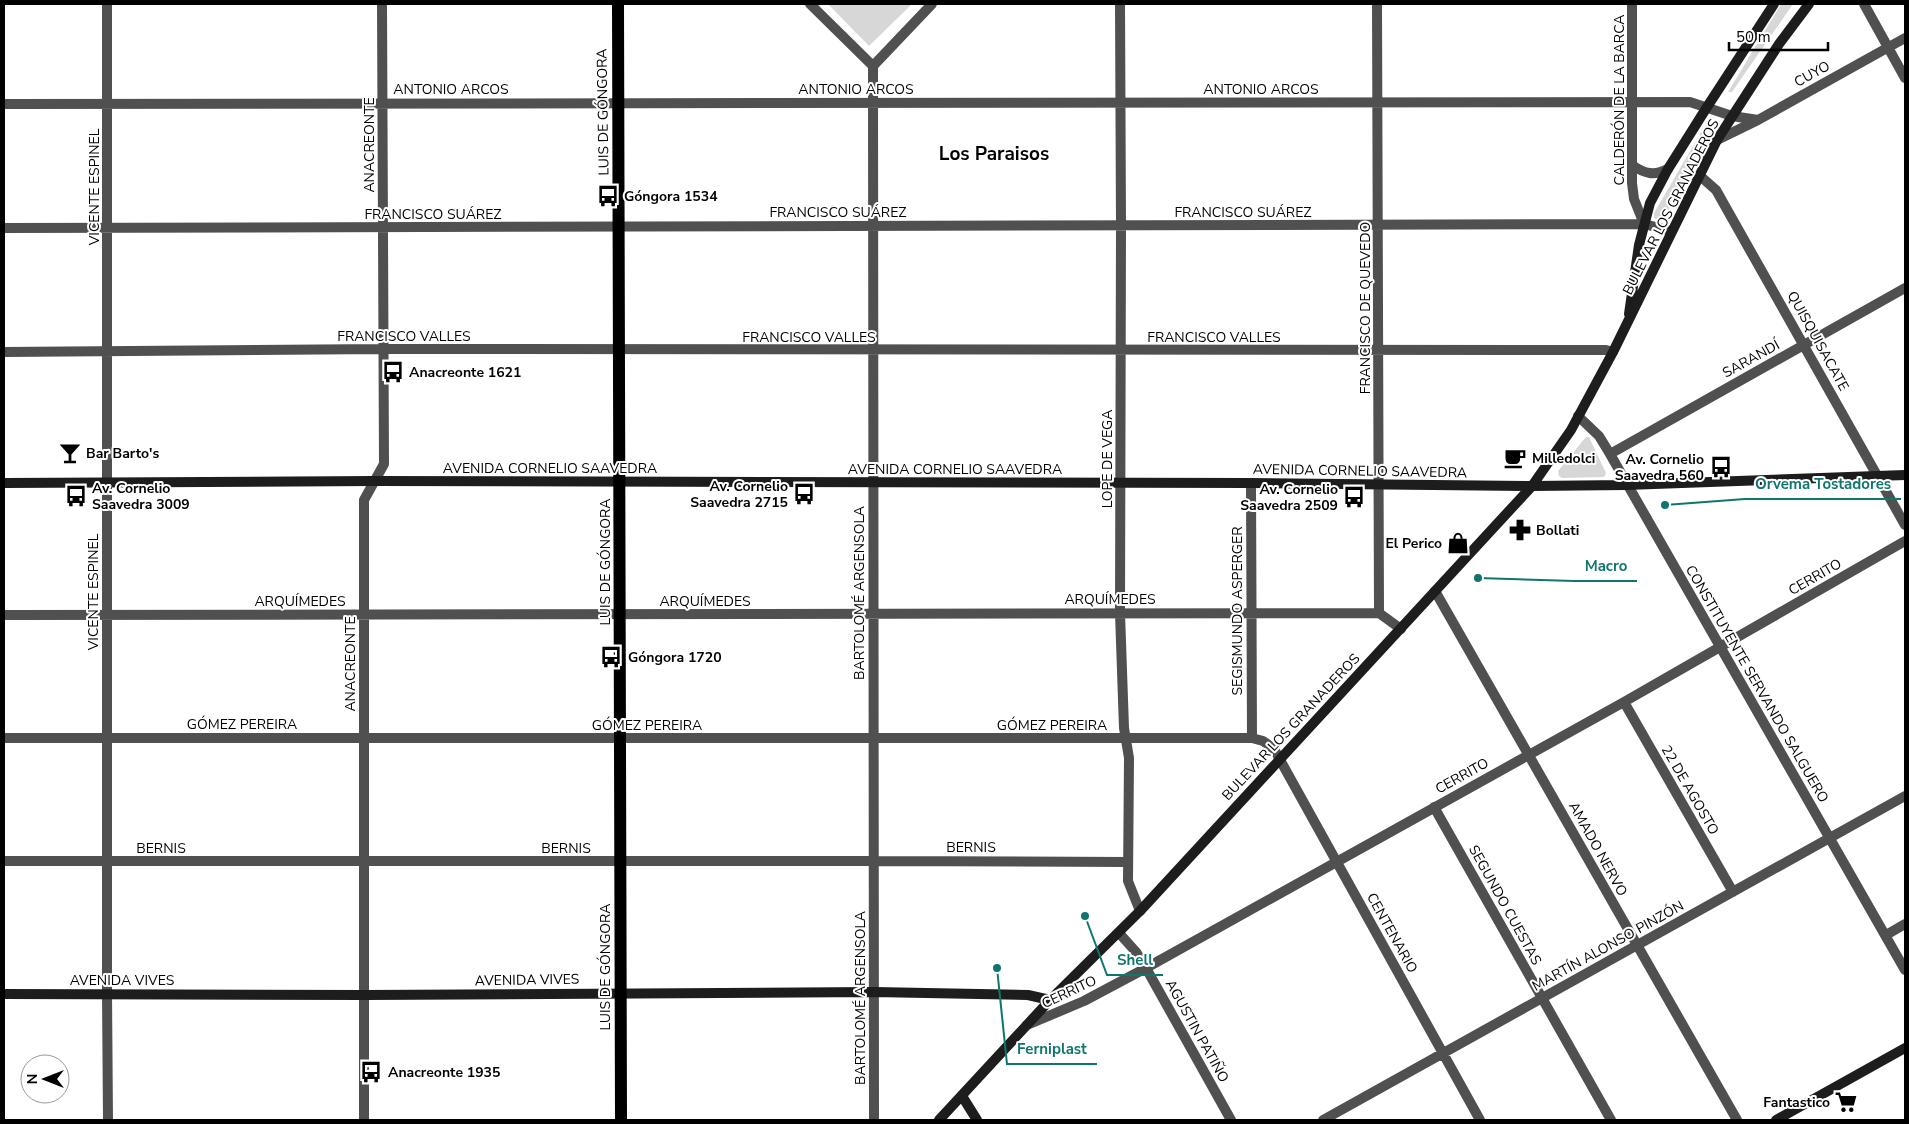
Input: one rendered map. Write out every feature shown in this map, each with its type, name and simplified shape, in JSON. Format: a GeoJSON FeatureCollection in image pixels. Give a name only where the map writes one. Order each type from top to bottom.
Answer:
{"type":"FeatureCollection","features":[{"type":"Feature","properties":{"kind":"main road","name":"LUIS DE GÓNGORA"},"geometry":{"type":"LineString","coordinates":[[618,4],[621,1120]]}},
{"type":"Feature","properties":{"kind":"main road","name":"BULEVAR LOS GRANADEROS"},"geometry":{"type":"LineString","coordinates":[[1628,325],[1639,245],[1650,203],[1668,169],[1774,4]]}},
{"type":"Feature","properties":{"kind":"main road","name":"BULEVAR LOS GRANADEROS"},"geometry":{"type":"LineString","coordinates":[[939,1120],[1050,1000],[1140,911],[1532,486],[1559,448],[1614,352],[1671,231],[1717,140],[1779,44],[1809,4]]}},
{"type":"Feature","properties":{"kind":"main road","name":"AVENIDA CORNELIO SAAVEDRA"},"geometry":{"type":"LineString","coordinates":[[4,483],[374,481],[1251,483],[1532,486],[1626,485],[1905,475]]}},
{"type":"Feature","properties":{"kind":"main road","name":"AVENIDA VIVES"},"geometry":{"type":"LineString","coordinates":[[4,994],[365,995],[874,992],[1028,994],[1050,1000]]}},
{"type":"Feature","properties":{"kind":"main road"},"geometry":{"type":"LineString","coordinates":[[1776,1120],[1905,1048]]}},
{"type":"Feature","properties":{"kind":"main road"},"geometry":{"type":"LineString","coordinates":[[962,1096],[977,1120]]}},
{"type":"Feature","properties":{"kind":"street","name":"VICENTE ESPINEL"},"geometry":{"type":"LineString","coordinates":[[107,4],[108,1120]]}},
{"type":"Feature","properties":{"kind":"street","name":"ANACREONTE"},"geometry":{"type":"LineString","coordinates":[[364,1120],[364,500],[384,464],[382,4]]}},
{"type":"Feature","properties":{"kind":"street"},"geometry":{"type":"LineString","coordinates":[[810,4],[873,66],[932,4]]}},
{"type":"Feature","properties":{"kind":"street","name":"LOPE DE VEGA"},"geometry":{"type":"LineString","coordinates":[[1120,4],[1122,227],[1120,613],[1125,739],[1129,758],[1128,862],[1130,886],[1140,911]]}},
{"type":"Feature","properties":{"kind":"street","name":"FRANCISCO DE QUEVEDO"},"geometry":{"type":"LineString","coordinates":[[1377,4],[1380,613]]}},
{"type":"Feature","properties":{"kind":"street","name":"CALDERÓN DE LA BARCA"},"geometry":{"type":"LineString","coordinates":[[1632,4],[1632,183],[1634,199],[1644,224]]}},
{"type":"Feature","properties":{"kind":"street"},"geometry":{"type":"LineString","coordinates":[[1864,4],[1905,78]]}},
{"type":"Feature","properties":{"kind":"street","name":"CUYO"},"geometry":{"type":"LineString","coordinates":[[1717,140],[1758,120],[1905,38]]}},
{"type":"Feature","properties":{"kind":"street","name":"BARTOLOMÉ ARGENSOLA"},"geometry":{"type":"LineString","coordinates":[[873,66],[874,1120]]}},
{"type":"Feature","properties":{"kind":"street","name":"ANTONIO ARCOS"},"geometry":{"type":"LineString","coordinates":[[4,104],[108,102],[1690,102],[1707,107]]}},
{"type":"Feature","properties":{"kind":"street"},"geometry":{"type":"LineString","coordinates":[[1707,107],[1732,116],[1758,120]]}},
{"type":"Feature","properties":{"kind":"street"},"geometry":{"type":"LineString","coordinates":[[1632,165],[1646,173],[1655,174],[1668,169]]}},
{"type":"Feature","properties":{"kind":"street","name":"QUISQUISACATE"},"geometry":{"type":"LineString","coordinates":[[1699,176],[1716,190],[1805,344],[1905,525]]}},
{"type":"Feature","properties":{"kind":"street","name":"FRANCISCO SUÁREZ"},"geometry":{"type":"LineString","coordinates":[[4,228],[620,228],[872,225],[1122,227],[1644,224],[1671,231]]}},
{"type":"Feature","properties":{"kind":"street","name":"SARANDÍ"},"geometry":{"type":"LineString","coordinates":[[1610,454],[1905,288]]}},
{"type":"Feature","properties":{"kind":"street","name":"FRANCISCO VALLES"},"geometry":{"type":"LineString","coordinates":[[4,352],[384,349],[1606,350],[1614,352]]}},
{"type":"Feature","properties":{"kind":"street","name":"CONSTITUYENTE SERVANDO SALGUERO"},"geometry":{"type":"LineString","coordinates":[[1578,416],[1599,436],[1610,454],[1905,970]]}},
{"type":"Feature","properties":{"kind":"street","name":"SEGISMUNDO ASPERGER"},"geometry":{"type":"LineString","coordinates":[[1251,483],[1250,612],[1252,738]]}},
{"type":"Feature","properties":{"kind":"street","name":"CERRITO"},"geometry":{"type":"LineString","coordinates":[[1027,1025],[1084,1002],[1146,968],[1624,702],[1905,542]]}},
{"type":"Feature","properties":{"kind":"street","name":"AMADO NERVO"},"geometry":{"type":"LineString","coordinates":[[1435,591],[1737,1120]]}},
{"type":"Feature","properties":{"kind":"street"},"geometry":{"type":"LineString","coordinates":[[1380,613],[1401,629]]}},
{"type":"Feature","properties":{"kind":"street","name":"ARQUÍMEDES"},"geometry":{"type":"LineString","coordinates":[[4,614],[1380,613]]}},
{"type":"Feature","properties":{"kind":"street","name":"22 DE AGOSTO"},"geometry":{"type":"LineString","coordinates":[[1624,702],[1733,892]]}},
{"type":"Feature","properties":{"kind":"street","name":"GÓMEZ PEREIRA"},"geometry":{"type":"LineString","coordinates":[[4,738],[1252,738],[1270,744],[1280,760]]}},
{"type":"Feature","properties":{"kind":"street","name":"CENTENARIO"},"geometry":{"type":"LineString","coordinates":[[1280,760],[1480,1120]]}},
{"type":"Feature","properties":{"kind":"street","name":"MARTÍN ALONSO PINZÓN"},"geometry":{"type":"LineString","coordinates":[[1323,1120],[1905,796]]}},
{"type":"Feature","properties":{"kind":"street","name":"SEGUNDO CUESTAS"},"geometry":{"type":"LineString","coordinates":[[1434,807],[1610,1120]]}},
{"type":"Feature","properties":{"kind":"street","name":"BERNIS"},"geometry":{"type":"LineString","coordinates":[[4,861],[875,860],[1128,862]]}},
{"type":"Feature","properties":{"kind":"street"},"geometry":{"type":"LineString","coordinates":[[1886,935],[1905,924]]}},
{"type":"Feature","properties":{"kind":"street","name":"AGUSTIN PATIÑO"},"geometry":{"type":"LineString","coordinates":[[1119,933],[1136,952],[1146,968],[1231,1120]]}},
{"type":"Feature","properties":{"kind":"shaded area"},"geometry":{"type":"Polygon","coordinates":[[[828,4],[912,4],[869,46],[828,4]]]}},
{"type":"Feature","properties":{"kind":"shaded area"},"geometry":{"type":"Polygon","coordinates":[[[1781,4],[1793,4],[1732,92],[1728,92],[1781,4]]]}},
{"type":"Feature","properties":{"kind":"shaded area"},"geometry":{"type":"Polygon","coordinates":[[[1708,125],[1708,130],[1682,185],[1664,218],[1660,221],[1654,218],[1654,213],[1703,129],[1708,125]]]}},
{"type":"Feature","properties":{"kind":"shaded area"},"geometry":{"type":"Polygon","coordinates":[[[1586,437],[1589,437],[1606,473],[1604,477],[1562,478],[1559,476],[1558,471],[1586,437]]]}},
{"type":"Feature","properties":{"kind":"place","name":"Góngora 1534"},"geometry":{"type":"Point","coordinates":[608,196]}},
{"type":"Feature","properties":{"kind":"place","name":"Anacreonte 1621"},"geometry":{"type":"Point","coordinates":[393,372]}},
{"type":"Feature","properties":{"kind":"place","name":"Bar Barto's"},"geometry":{"type":"Point","coordinates":[70,453]}},
{"type":"Feature","properties":{"kind":"place","name":"Milledolci"},"geometry":{"type":"Point","coordinates":[1515,458]}},
{"type":"Feature","properties":{"kind":"place","name":"Av. Cornelio Saavedra 560"},"geometry":{"type":"Point","coordinates":[1721,467]}},
{"type":"Feature","properties":{"kind":"place","name":"Av. Cornelio Saavedra 2715"},"geometry":{"type":"Point","coordinates":[804,494]}},
{"type":"Feature","properties":{"kind":"place","name":"Av. Cornelio Saavedra 3009"},"geometry":{"type":"Point","coordinates":[76,496]}},
{"type":"Feature","properties":{"kind":"place","name":"Av. Cornelio Saavedra 2509"},"geometry":{"type":"Point","coordinates":[1354,497]}},
{"type":"Feature","properties":{"kind":"place","name":"Orvema Tostadores"},"geometry":{"type":"Point","coordinates":[1665,505]}},
{"type":"Feature","properties":{"kind":"place","name":"Bollati"},"geometry":{"type":"Point","coordinates":[1520,530]}},
{"type":"Feature","properties":{"kind":"place","name":"El Perico"},"geometry":{"type":"Point","coordinates":[1458,543]}},
{"type":"Feature","properties":{"kind":"place","name":"Macro"},"geometry":{"type":"Point","coordinates":[1478,578]}},
{"type":"Feature","properties":{"kind":"place","name":"Góngora 1720"},"geometry":{"type":"Point","coordinates":[611,657]}},
{"type":"Feature","properties":{"kind":"place","name":"Shell"},"geometry":{"type":"Point","coordinates":[1085,916]}},
{"type":"Feature","properties":{"kind":"place","name":"Ferniplast"},"geometry":{"type":"Point","coordinates":[997,968]}},
{"type":"Feature","properties":{"kind":"place","name":"Anacreonte 1935"},"geometry":{"type":"Point","coordinates":[371,1072]}},
{"type":"Feature","properties":{"kind":"place","name":"Fantastico"},"geometry":{"type":"Point","coordinates":[1846,1102]}},
{"type":"Feature","properties":{"kind":"district","name":"Los Paraisos"},"geometry":{"type":"Point","coordinates":[994,154]}}]}
